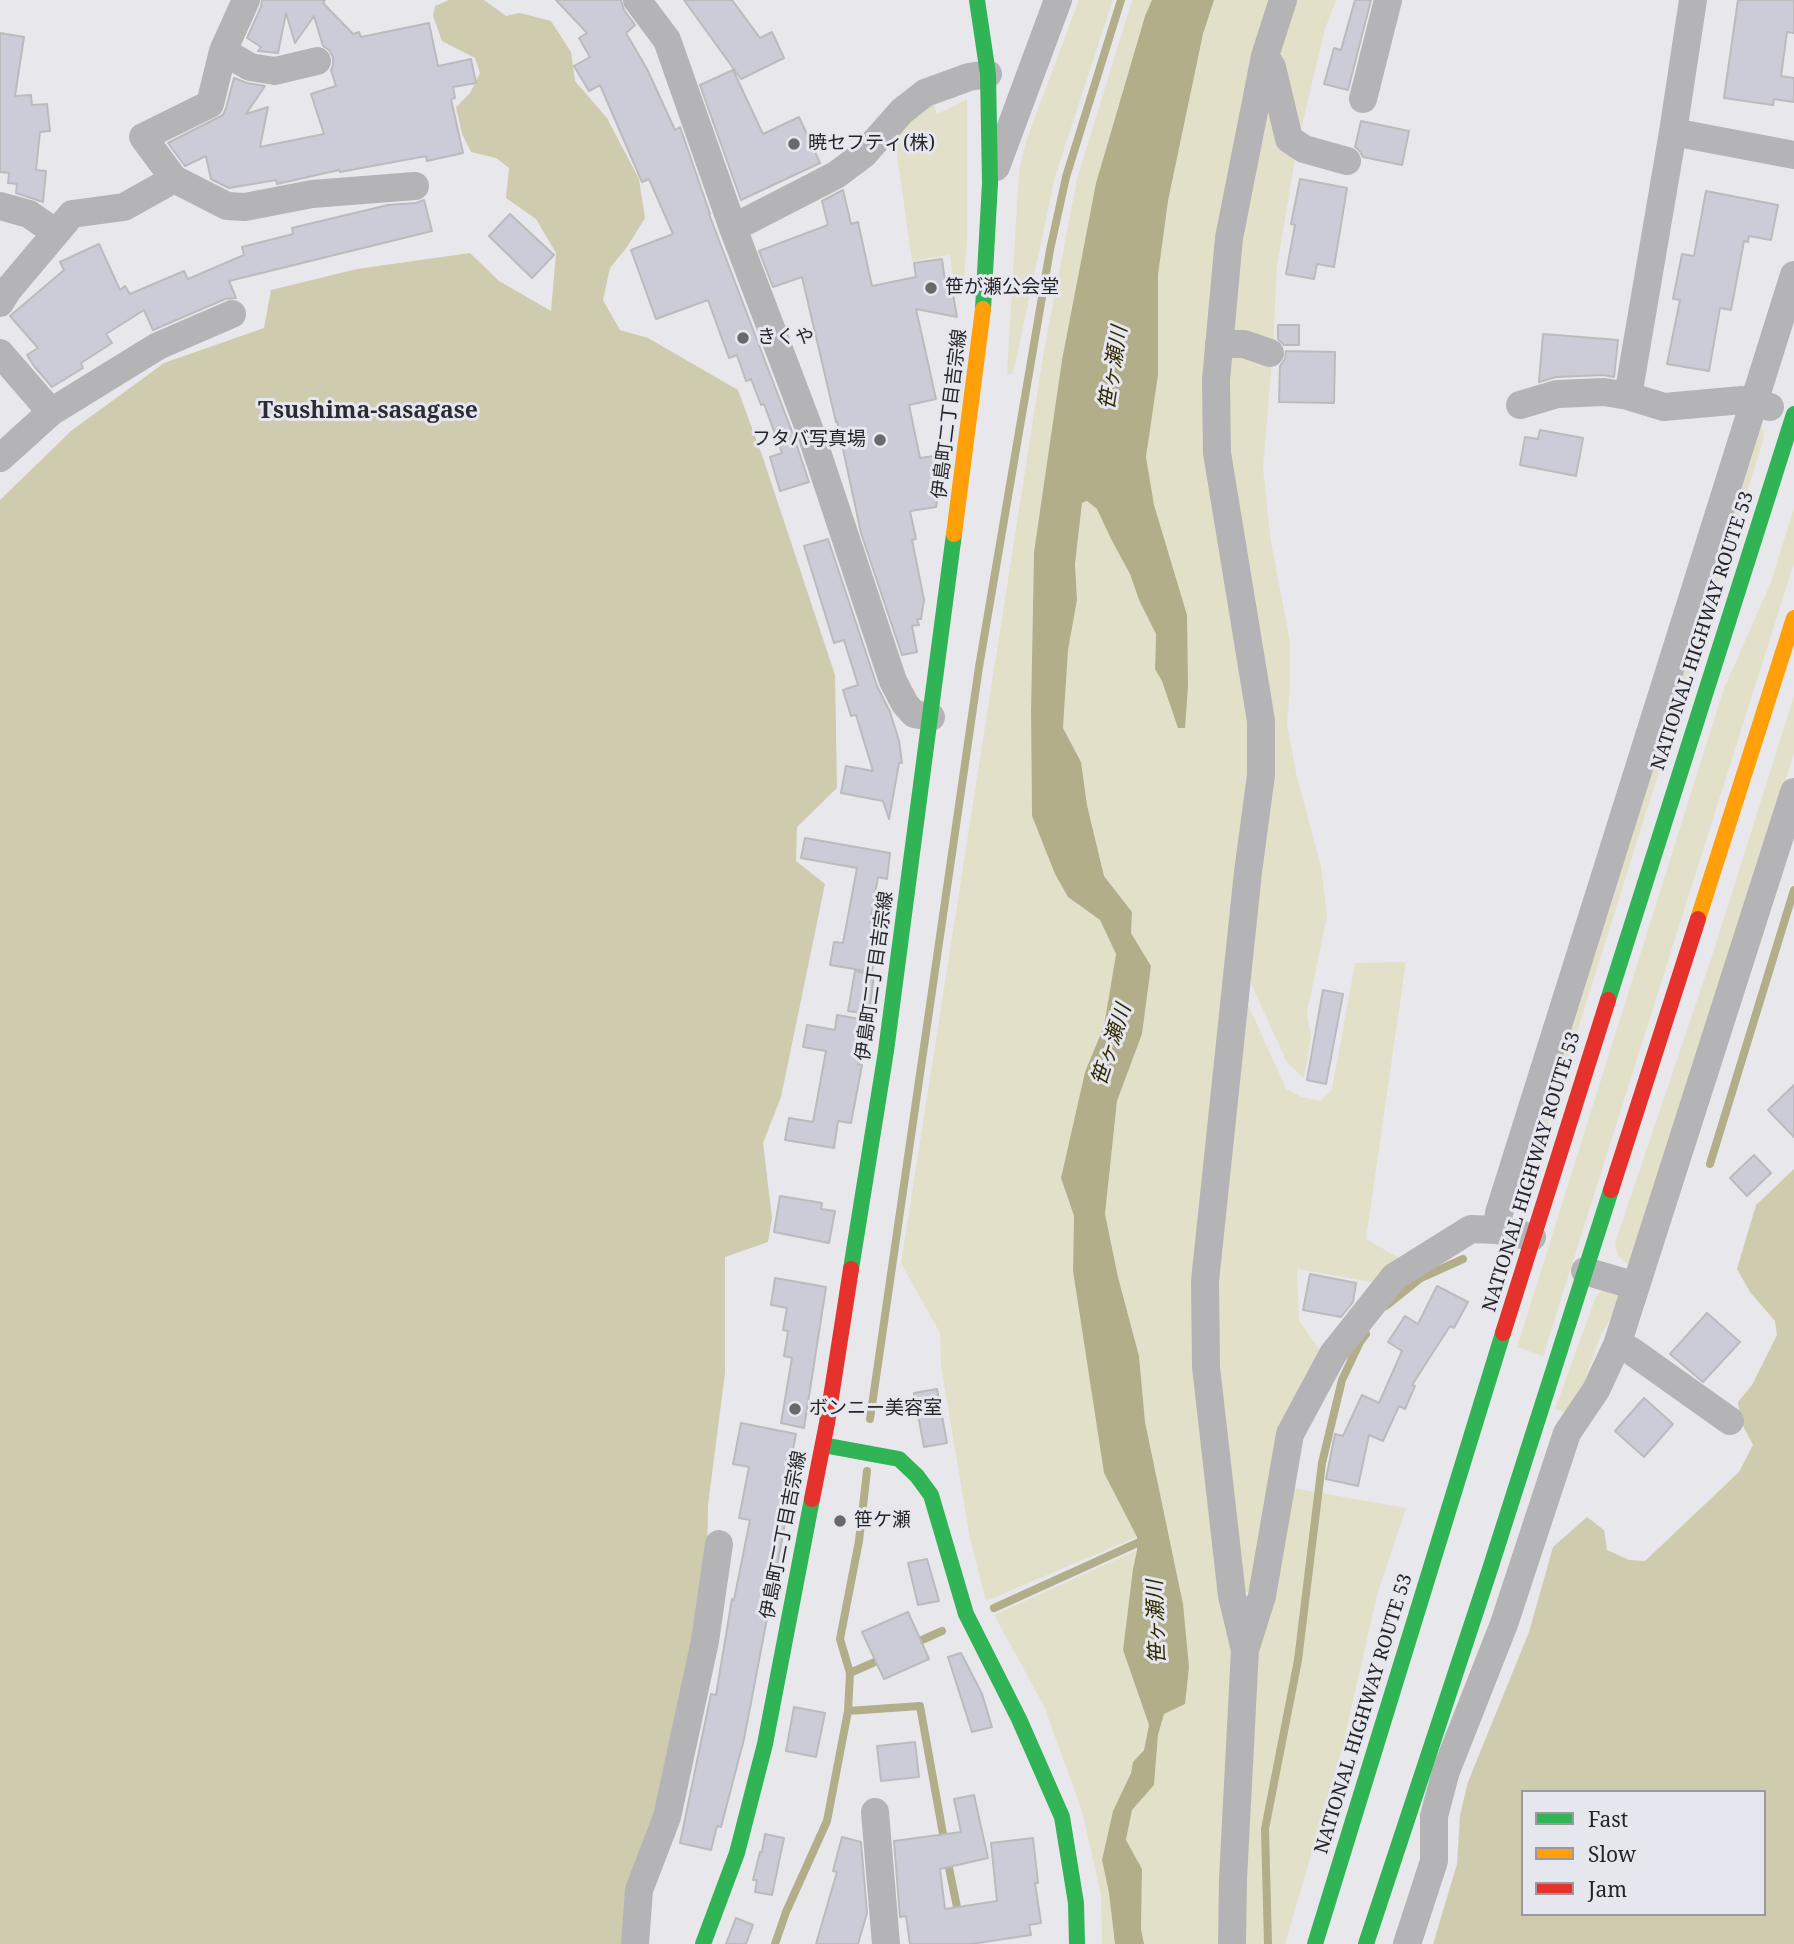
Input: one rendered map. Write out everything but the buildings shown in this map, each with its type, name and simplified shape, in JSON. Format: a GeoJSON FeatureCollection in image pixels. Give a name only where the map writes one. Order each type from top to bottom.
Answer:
{"type":"FeatureCollection","features":[{"type":"Feature","properties":{"kind":"main road","name":"伊島町二丁目吉宗線"},"geometry":{"type":"LineString","coordinates":[[703,1944],[737,1853],[765,1744],[823,1445],[886,1051],[982,326],[990,183],[988,74],[977,0]]}},
{"type":"Feature","properties":{"kind":"main road","name":"NATIONAL HIGHWAY ROUTE 53"},"geometry":{"type":"LineString","coordinates":[[1315,1944],[1532,1237],[1794,414]]}},
{"type":"Feature","properties":{"kind":"main road"},"geometry":{"type":"LineString","coordinates":[[1366,1944],[1490,1569],[1794,618]]}},
{"type":"Feature","properties":{"kind":"main road"},"geometry":{"type":"LineString","coordinates":[[823,1445],[899,1459],[931,1494],[966,1614],[1019,1719],[1062,1817],[1076,1903],[1077,1944]]}},
{"type":"Feature","properties":{"kind":"street"},"geometry":{"type":"LineString","coordinates":[[246,0],[223,51],[210,104],[143,137],[174,179],[227,206],[245,207],[312,194],[415,186]]}},
{"type":"Feature","properties":{"kind":"street"},"geometry":{"type":"LineString","coordinates":[[637,0],[667,40],[733,228],[810,431],[893,681],[914,715],[931,717]]}},
{"type":"Feature","properties":{"kind":"street"},"geometry":{"type":"LineString","coordinates":[[1245,1650],[1233,1596],[1206,1367],[1205,1281],[1248,872],[1261,775],[1261,721],[1217,453],[1216,380],[1229,238],[1265,56],[1283,0]]}},
{"type":"Feature","properties":{"kind":"street"},"geometry":{"type":"LineString","coordinates":[[1363,99],[1388,0]]}},
{"type":"Feature","properties":{"kind":"street"},"geometry":{"type":"LineString","coordinates":[[1628,396],[1693,0]]}},
{"type":"Feature","properties":{"kind":"street"},"geometry":{"type":"LineString","coordinates":[[990,183],[1056,3]]}},
{"type":"Feature","properties":{"kind":"street"},"geometry":{"type":"LineString","coordinates":[[223,51],[250,67],[275,71],[317,61]]}},
{"type":"Feature","properties":{"kind":"street"},"geometry":{"type":"LineString","coordinates":[[1265,56],[1272,67],[1289,139],[1304,149],[1347,161]]}},
{"type":"Feature","properties":{"kind":"street"},"geometry":{"type":"LineString","coordinates":[[733,228],[836,175],[864,154],[902,111],[925,93],[969,77],[988,74]]}},
{"type":"Feature","properties":{"kind":"street"},"geometry":{"type":"LineString","coordinates":[[1673,132],[1794,155]]}},
{"type":"Feature","properties":{"kind":"street"},"geometry":{"type":"LineString","coordinates":[[0,303],[72,214],[124,207],[174,179]]}},
{"type":"Feature","properties":{"kind":"street"},"geometry":{"type":"LineString","coordinates":[[0,206],[29,214],[56,233]]}},
{"type":"Feature","properties":{"kind":"street"},"geometry":{"type":"LineString","coordinates":[[1497,1230],[1503,1200],[1794,275]]}},
{"type":"Feature","properties":{"kind":"street"},"geometry":{"type":"LineString","coordinates":[[0,458],[51,412],[158,345],[232,314]]}},
{"type":"Feature","properties":{"kind":"street"},"geometry":{"type":"LineString","coordinates":[[1219,344],[1244,344],[1270,353]]}},
{"type":"Feature","properties":{"kind":"street"},"geometry":{"type":"LineString","coordinates":[[0,353],[51,412]]}},
{"type":"Feature","properties":{"kind":"street"},"geometry":{"type":"LineString","coordinates":[[1520,405],[1557,394],[1604,392],[1664,407],[1742,400],[1794,414]]}},
{"type":"Feature","properties":{"kind":"street"},"geometry":{"type":"LineString","coordinates":[[1407,1944],[1433,1861],[1434,1816],[1446,1771],[1503,1624],[1567,1433],[1596,1390],[1617,1345],[1794,792]]}},
{"type":"Feature","properties":{"kind":"street"},"geometry":{"type":"LineString","coordinates":[[1232,1944],[1245,1650],[1262,1596],[1290,1434],[1333,1354],[1394,1277],[1472,1229],[1497,1230],[1532,1237]]}},
{"type":"Feature","properties":{"kind":"street"},"geometry":{"type":"LineString","coordinates":[[1585,1270],[1636,1286]]}},
{"type":"Feature","properties":{"kind":"street"},"geometry":{"type":"LineString","coordinates":[[1617,1345],[1630,1350],[1730,1421]]}},
{"type":"Feature","properties":{"kind":"street"},"geometry":{"type":"LineString","coordinates":[[635,1944],[639,1890],[667,1817],[705,1641],[719,1544]]}},
{"type":"Feature","properties":{"kind":"street"},"geometry":{"type":"LineString","coordinates":[[876,1812],[887,1944]]}},
{"type":"Feature","properties":{"kind":"shaded area"},"geometry":{"type":"Polygon","coordinates":[[[449,0],[484,0],[506,16],[520,13],[551,21],[571,52],[575,81],[607,118],[639,179],[645,218],[610,268],[603,300],[620,330],[648,338],[738,390],[835,675],[837,788],[797,827],[796,861],[825,884],[781,1097],[763,1143],[772,1218],[768,1242],[725,1257],[725,1373],[708,1505],[707,1568],[626,1944],[0,1944],[0,500],[71,431],[164,363],[264,328],[271,290],[357,269],[470,253],[499,281],[551,311],[556,253],[536,219],[506,198],[509,168],[496,158],[471,152],[462,134],[456,107],[470,93],[480,73],[475,58],[442,41],[433,16],[435,6],[449,0]]]}},
{"type":"Feature","properties":{"kind":"shaded area"},"geometry":{"type":"Polygon","coordinates":[[[1079,0],[1113,0],[1055,177],[1013,374],[1007,374],[1019,171],[1026,141],[1079,0]]]}},
{"type":"Feature","properties":{"kind":"shaded area"},"geometry":{"type":"Polygon","coordinates":[[[1132,0],[1152,0],[1096,183],[1062,360],[1034,552],[1031,712],[1032,816],[1055,874],[1068,897],[1100,920],[1116,954],[1104,1026],[1085,1072],[1061,1178],[1074,1216],[1073,1271],[1104,1473],[1137,1537],[986,1601],[970,1538],[941,1366],[940,1333],[901,1263],[1043,356],[1077,179],[1132,0]]]}},
{"type":"Feature","properties":{"kind":"shaded area"},"geometry":{"type":"Polygon","coordinates":[[[1214,0],[1276,0],[1209,380],[1256,722],[1197,1282],[1236,1650],[1224,1944],[1144,1944],[1141,1929],[1142,1869],[1126,1840],[1132,1810],[1154,1785],[1158,1735],[1183,1604],[1145,1422],[1139,1356],[1105,1214],[1117,1101],[1142,1034],[1151,966],[1131,933],[1132,912],[1104,876],[1087,805],[1081,762],[1063,728],[1068,650],[1077,600],[1075,564],[1082,503],[1087,501],[1097,509],[1130,574],[1156,634],[1155,669],[1162,681],[1154,505],[1146,457],[1158,375],[1158,275],[1168,201],[1203,34],[1214,0]]]}},
{"type":"Feature","properties":{"kind":"shaded area"},"geometry":{"type":"Polygon","coordinates":[[[1290,0],[1336,0],[1325,29],[1300,134],[1277,58],[1290,0]]]}},
{"type":"Feature","properties":{"kind":"shaded area"},"geometry":{"type":"Polygon","coordinates":[[[1269,74],[1296,152],[1277,267],[1273,346],[1226,337],[1269,74]]]}},
{"type":"Feature","properties":{"kind":"shaded area"},"geometry":{"type":"Polygon","coordinates":[[[967,99],[967,242],[963,295],[956,296],[950,255],[912,261],[894,134],[933,104],[937,114],[967,99]]]}},
{"type":"Feature","properties":{"kind":"shaded area"},"geometry":{"type":"Polygon","coordinates":[[[1225,350],[1272,360],[1263,468],[1271,542],[1290,641],[1287,724],[1297,777],[1321,866],[1327,916],[1307,1013],[1311,1037],[1304,1078],[1287,1063],[1245,970],[1269,777],[1224,453],[1225,350]]]}},
{"type":"Feature","properties":{"kind":"shaded area"},"geometry":{"type":"Polygon","coordinates":[[[1761,427],[1764,432],[1763,441],[1528,1188],[1516,1202],[1761,427]]]}},
{"type":"Feature","properties":{"kind":"shaded area"},"geometry":{"type":"Polygon","coordinates":[[[1794,508],[1794,563],[1543,1356],[1517,1347],[1723,691],[1771,582],[1794,508]]]}},
{"type":"Feature","properties":{"kind":"shaded area"},"geometry":{"type":"Polygon","coordinates":[[[1794,696],[1794,753],[1633,1269],[1618,1256],[1615,1243],[1712,956],[1794,696]]]}},
{"type":"Feature","properties":{"kind":"shaded area"},"geometry":{"type":"Polygon","coordinates":[[[1406,962],[1366,1239],[1401,1259],[1377,1283],[1297,1269],[1299,1320],[1322,1354],[1253,1592],[1240,1592],[1235,1573],[1214,1280],[1242,991],[1286,1089],[1302,1097],[1321,1101],[1332,1089],[1355,963],[1406,962]]]}},
{"type":"Feature","properties":{"kind":"shaded area"},"geometry":{"type":"Polygon","coordinates":[[[1794,1169],[1794,1944],[1433,1944],[1457,1864],[1460,1815],[1468,1782],[1529,1632],[1553,1547],[1587,1517],[1604,1530],[1607,1550],[1629,1560],[1645,1561],[1739,1472],[1753,1445],[1741,1422],[1738,1402],[1752,1385],[1777,1335],[1775,1321],[1750,1292],[1737,1269],[1756,1205],[1794,1169]]]}},
{"type":"Feature","properties":{"kind":"shaded area"},"geometry":{"type":"Polygon","coordinates":[[[1604,1288],[1621,1295],[1620,1302],[1601,1334],[1576,1405],[1565,1412],[1555,1409],[1596,1296],[1604,1288]]]}},
{"type":"Feature","properties":{"kind":"shaded area"},"geometry":{"type":"Polygon","coordinates":[[[1288,1487],[1406,1508],[1377,1595],[1342,1750],[1285,1944],[1240,1944],[1254,1653],[1288,1487]]]}},
{"type":"Feature","properties":{"kind":"shaded area"},"geometry":{"type":"Polygon","coordinates":[[[1137,1550],[1123,1650],[1149,1725],[1144,1750],[1133,1762],[1113,1811],[1102,1860],[1115,1944],[1102,1944],[1101,1895],[1082,1811],[1044,1706],[994,1615],[1137,1550]]]}},
{"type":"Feature","properties":{"kind":"water","name":"笹ヶ瀬川"},"geometry":{"type":"Polygon","coordinates":[[[1152,0],[1214,0],[1203,34],[1168,201],[1158,275],[1158,375],[1146,457],[1154,505],[1187,615],[1188,686],[1185,728],[1178,728],[1162,681],[1155,669],[1156,634],[1097,509],[1087,501],[1082,503],[1075,564],[1077,600],[1068,650],[1063,728],[1081,762],[1087,805],[1104,876],[1132,912],[1131,933],[1151,966],[1142,1034],[1117,1101],[1105,1214],[1139,1356],[1145,1422],[1183,1604],[1189,1667],[1185,1704],[1164,1714],[1158,1735],[1154,1785],[1132,1810],[1126,1840],[1142,1869],[1141,1929],[1144,1944],[1115,1944],[1102,1860],[1113,1811],[1131,1773],[1133,1762],[1144,1750],[1149,1725],[1123,1650],[1137,1537],[1104,1473],[1073,1271],[1074,1216],[1061,1178],[1085,1072],[1104,1026],[1116,954],[1100,920],[1068,897],[1055,874],[1032,816],[1034,552],[1062,360],[1096,183],[1152,0]]]}},
{"type":"Feature","properties":{"kind":"waterway"},"geometry":{"type":"LineString","coordinates":[[870,1419],[979,667],[1050,250],[1066,177],[1121,0]]}},
{"type":"Feature","properties":{"kind":"waterway"},"geometry":{"type":"LineString","coordinates":[[1710,1164],[1794,890]]}},
{"type":"Feature","properties":{"kind":"waterway"},"geometry":{"type":"LineString","coordinates":[[1386,1306],[1421,1278],[1463,1259]]}},
{"type":"Feature","properties":{"kind":"waterway"},"geometry":{"type":"LineString","coordinates":[[1268,1944],[1265,1829],[1298,1660],[1322,1463],[1342,1380],[1366,1334]]}},
{"type":"Feature","properties":{"kind":"waterway"},"geometry":{"type":"LineString","coordinates":[[775,1944],[786,1912],[827,1821],[848,1711],[850,1673],[840,1639],[859,1541],[867,1471]]}},
{"type":"Feature","properties":{"kind":"waterway"},"geometry":{"type":"LineString","coordinates":[[994,1608],[1144,1540]]}},
{"type":"Feature","properties":{"kind":"waterway"},"geometry":{"type":"LineString","coordinates":[[913,1644],[942,1631]]}},
{"type":"Feature","properties":{"kind":"waterway"},"geometry":{"type":"LineString","coordinates":[[850,1673],[886,1657]]}},
{"type":"Feature","properties":{"kind":"waterway"},"geometry":{"type":"LineString","coordinates":[[848,1711],[920,1706],[945,1845]]}},
{"type":"Feature","properties":{"kind":"waterway"},"geometry":{"type":"LineString","coordinates":[[947,1858],[959,1917]]}},
{"type":"Feature","properties":{"kind":"traffic: fast"},"geometry":{"type":"LineString","coordinates":[[977,0],[988,74],[990,183],[983,309]]}},
{"type":"Feature","properties":{"kind":"traffic: fast"},"geometry":{"type":"LineString","coordinates":[[1608,1000],[1794,414]]}},
{"type":"Feature","properties":{"kind":"traffic: fast"},"geometry":{"type":"LineString","coordinates":[[851,1269],[886,1051],[954,534]]}},
{"type":"Feature","properties":{"kind":"traffic: fast"},"geometry":{"type":"LineString","coordinates":[[1366,1944],[1611,1190]]}},
{"type":"Feature","properties":{"kind":"traffic: fast"},"geometry":{"type":"LineString","coordinates":[[1315,1944],[1503,1333]]}},
{"type":"Feature","properties":{"kind":"traffic: fast"},"geometry":{"type":"LineString","coordinates":[[823,1445],[899,1459],[917,1476],[931,1495],[966,1614],[1019,1719],[1062,1817],[1076,1903],[1077,1944]]}},
{"type":"Feature","properties":{"kind":"traffic: fast"},"geometry":{"type":"LineString","coordinates":[[703,1944],[737,1853],[765,1744],[812,1499]]}},
{"type":"Feature","properties":{"kind":"traffic: slow"},"geometry":{"type":"LineString","coordinates":[[954,534],[983,309]]}},
{"type":"Feature","properties":{"kind":"traffic: slow"},"geometry":{"type":"LineString","coordinates":[[1698,919],[1794,618]]}},
{"type":"Feature","properties":{"kind":"traffic: jam"},"geometry":{"type":"LineString","coordinates":[[1611,1190],[1698,919]]}},
{"type":"Feature","properties":{"kind":"traffic: jam"},"geometry":{"type":"LineString","coordinates":[[1503,1333],[1608,1000]]}},
{"type":"Feature","properties":{"kind":"traffic: jam"},"geometry":{"type":"LineString","coordinates":[[812,1499],[851,1269]]}},
{"type":"Feature","properties":{"kind":"place","name":"暁セフティ(株)"},"geometry":{"type":"Point","coordinates":[794,144]}},
{"type":"Feature","properties":{"kind":"place","name":"笹が瀬公会堂"},"geometry":{"type":"Point","coordinates":[931,288]}},
{"type":"Feature","properties":{"kind":"place","name":"きくや"},"geometry":{"type":"Point","coordinates":[743,338]}},
{"type":"Feature","properties":{"kind":"place","name":"フタバ写真場"},"geometry":{"type":"Point","coordinates":[880,440]}},
{"type":"Feature","properties":{"kind":"place","name":"ボンニー美容室"},"geometry":{"type":"Point","coordinates":[795,1409]}},
{"type":"Feature","properties":{"kind":"place","name":"笹ケ瀬"},"geometry":{"type":"Point","coordinates":[840,1521]}},
{"type":"Feature","properties":{"kind":"district","name":"Tsushima-sasagase"},"geometry":{"type":"Point","coordinates":[368,411]}}]}
